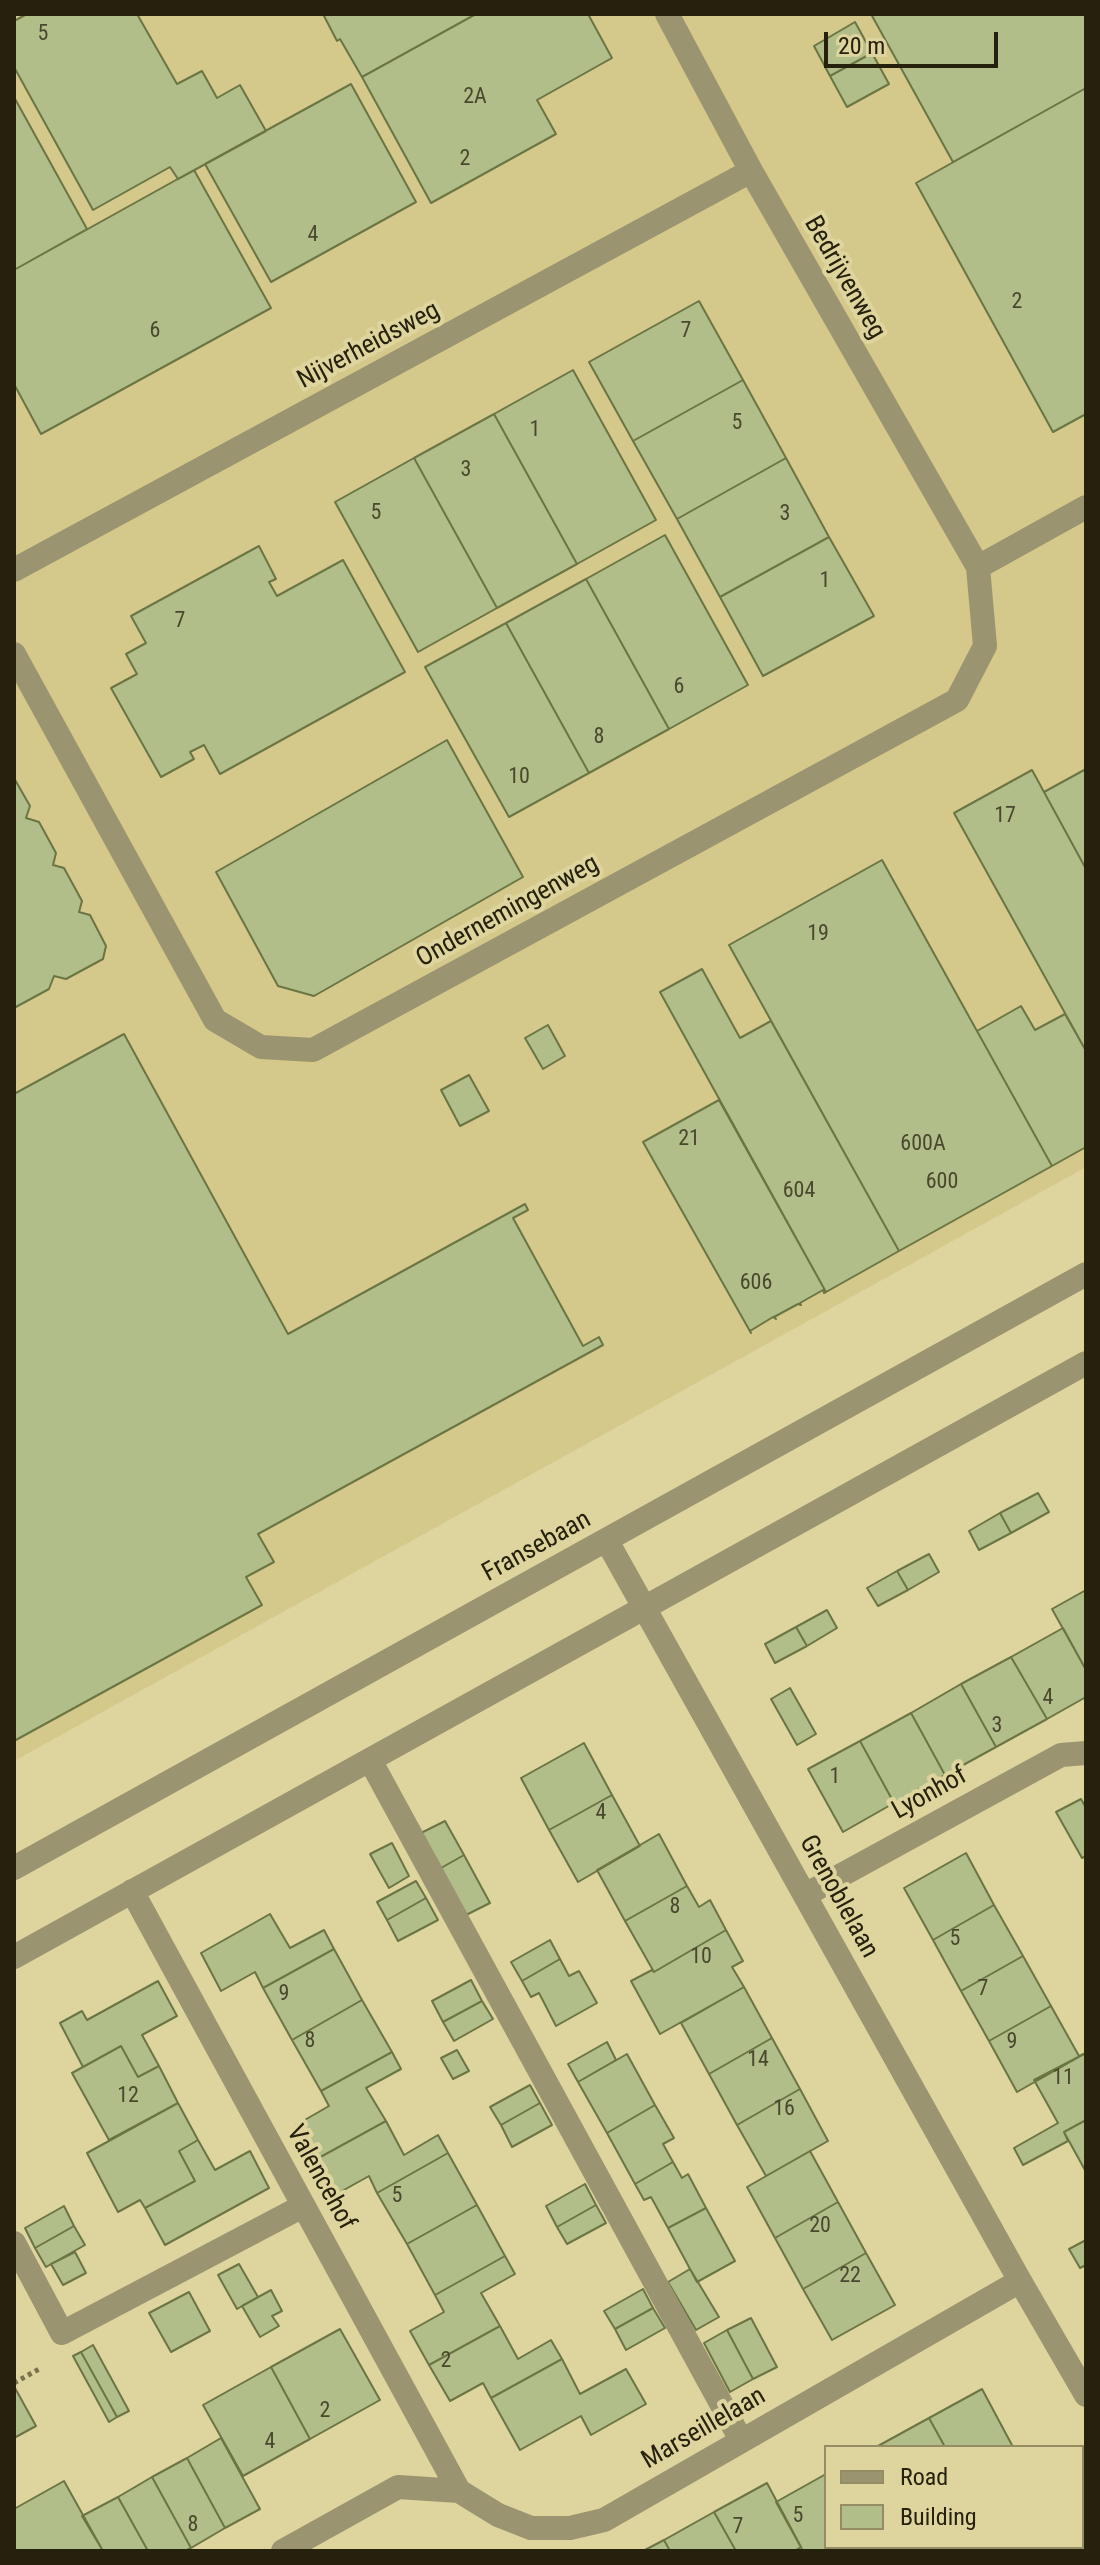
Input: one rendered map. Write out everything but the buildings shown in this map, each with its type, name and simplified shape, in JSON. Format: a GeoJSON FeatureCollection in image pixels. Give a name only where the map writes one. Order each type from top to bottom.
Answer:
{"type":"FeatureCollection","features":[{"type":"Feature","properties":{"kind":"street","name":"Bedrijvenweg"},"geometry":{"type":"LineString","coordinates":[[667,14],[751,171],[978,567]]}},
{"type":"Feature","properties":{"kind":"street","name":"Nijverheidsweg"},"geometry":{"type":"LineString","coordinates":[[14,570],[751,171]]}},
{"type":"Feature","properties":{"kind":"street"},"geometry":{"type":"LineString","coordinates":[[978,567],[1086,507]]}},
{"type":"Feature","properties":{"kind":"street","name":"Ondernemingenweg"},"geometry":{"type":"LineString","coordinates":[[14,654],[215,1020],[261,1047],[313,1050],[957,700],[985,646],[978,567]]}},
{"type":"Feature","properties":{"kind":"street","name":"Fransebaan"},"geometry":{"type":"LineString","coordinates":[[14,1868],[1086,1274]]}},
{"type":"Feature","properties":{"kind":"street"},"geometry":{"type":"LineString","coordinates":[[14,1957],[1086,1363]]}},
{"type":"Feature","properties":{"kind":"street","name":"Grenoblelaan"},"geometry":{"type":"LineString","coordinates":[[607,1541],[1020,2281]]}},
{"type":"Feature","properties":{"kind":"street","name":"Lyonhof"},"geometry":{"type":"LineString","coordinates":[[805,1895],[1061,1755],[1086,1753]]}},
{"type":"Feature","properties":{"kind":"street"},"geometry":{"type":"LineString","coordinates":[[370,1760],[741,2440]]}},
{"type":"Feature","properties":{"kind":"street","name":"Valencehof"},"geometry":{"type":"LineString","coordinates":[[132,1891],[459,2491]]}},
{"type":"Feature","properties":{"kind":"street"},"geometry":{"type":"LineString","coordinates":[[14,2243],[62,2333],[303,2206]]}},
{"type":"Feature","properties":{"kind":"street"},"geometry":{"type":"LineString","coordinates":[[1020,2281],[1086,2395]]}},
{"type":"Feature","properties":{"kind":"street","name":"Marseillelaan"},"geometry":{"type":"LineString","coordinates":[[283,2551],[398,2487],[459,2491],[498,2515],[531,2528],[570,2528],[604,2520],[1020,2281]]}},
{"type":"Feature","properties":{"kind":"shaded area"},"geometry":{"type":"Polygon","coordinates":[[[14,14],[1086,14],[1086,1167],[14,1761],[14,14]]]}}]}
